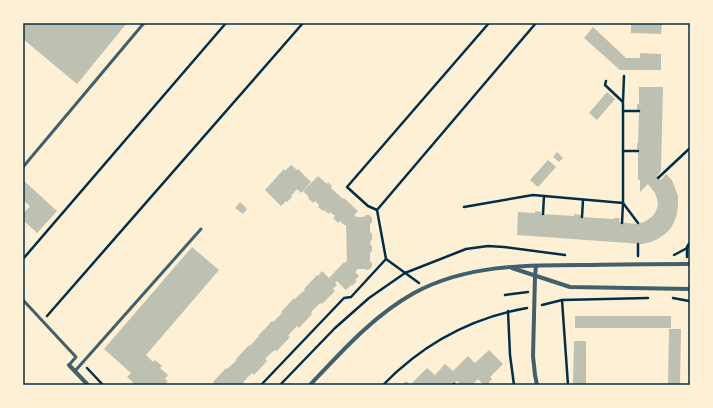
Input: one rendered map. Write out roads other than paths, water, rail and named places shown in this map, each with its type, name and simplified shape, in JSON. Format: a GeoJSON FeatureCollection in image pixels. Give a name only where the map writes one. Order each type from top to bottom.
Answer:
{"type":"FeatureCollection","features":[{"type":"Feature","properties":{"kind":"street"},"geometry":{"type":"LineString","coordinates":[[310,385],[350,343],[384,312],[404,299],[452,277],[491,268],[690,264]]}},
{"type":"Feature","properties":{"kind":"street"},"geometry":{"type":"LineString","coordinates":[[536,266],[533,356],[537,385]]}},
{"type":"Feature","properties":{"kind":"street"},"geometry":{"type":"LineString","coordinates":[[510,268],[570,287],[690,289]]}},
{"type":"Feature","properties":{"kind":"street"},"geometry":{"type":"LineString","coordinates":[[69,365],[88,385]]}},
{"type":"Feature","properties":{"kind":"lane"},"geometry":{"type":"LineString","coordinates":[[23,167],[144,23]]}},
{"type":"Feature","properties":{"kind":"lane"},"geometry":{"type":"LineString","coordinates":[[75,371],[201,229]]}},
{"type":"Feature","properties":{"kind":"lane"},"geometry":{"type":"LineString","coordinates":[[23,300],[76,357],[69,365]]}}]}
